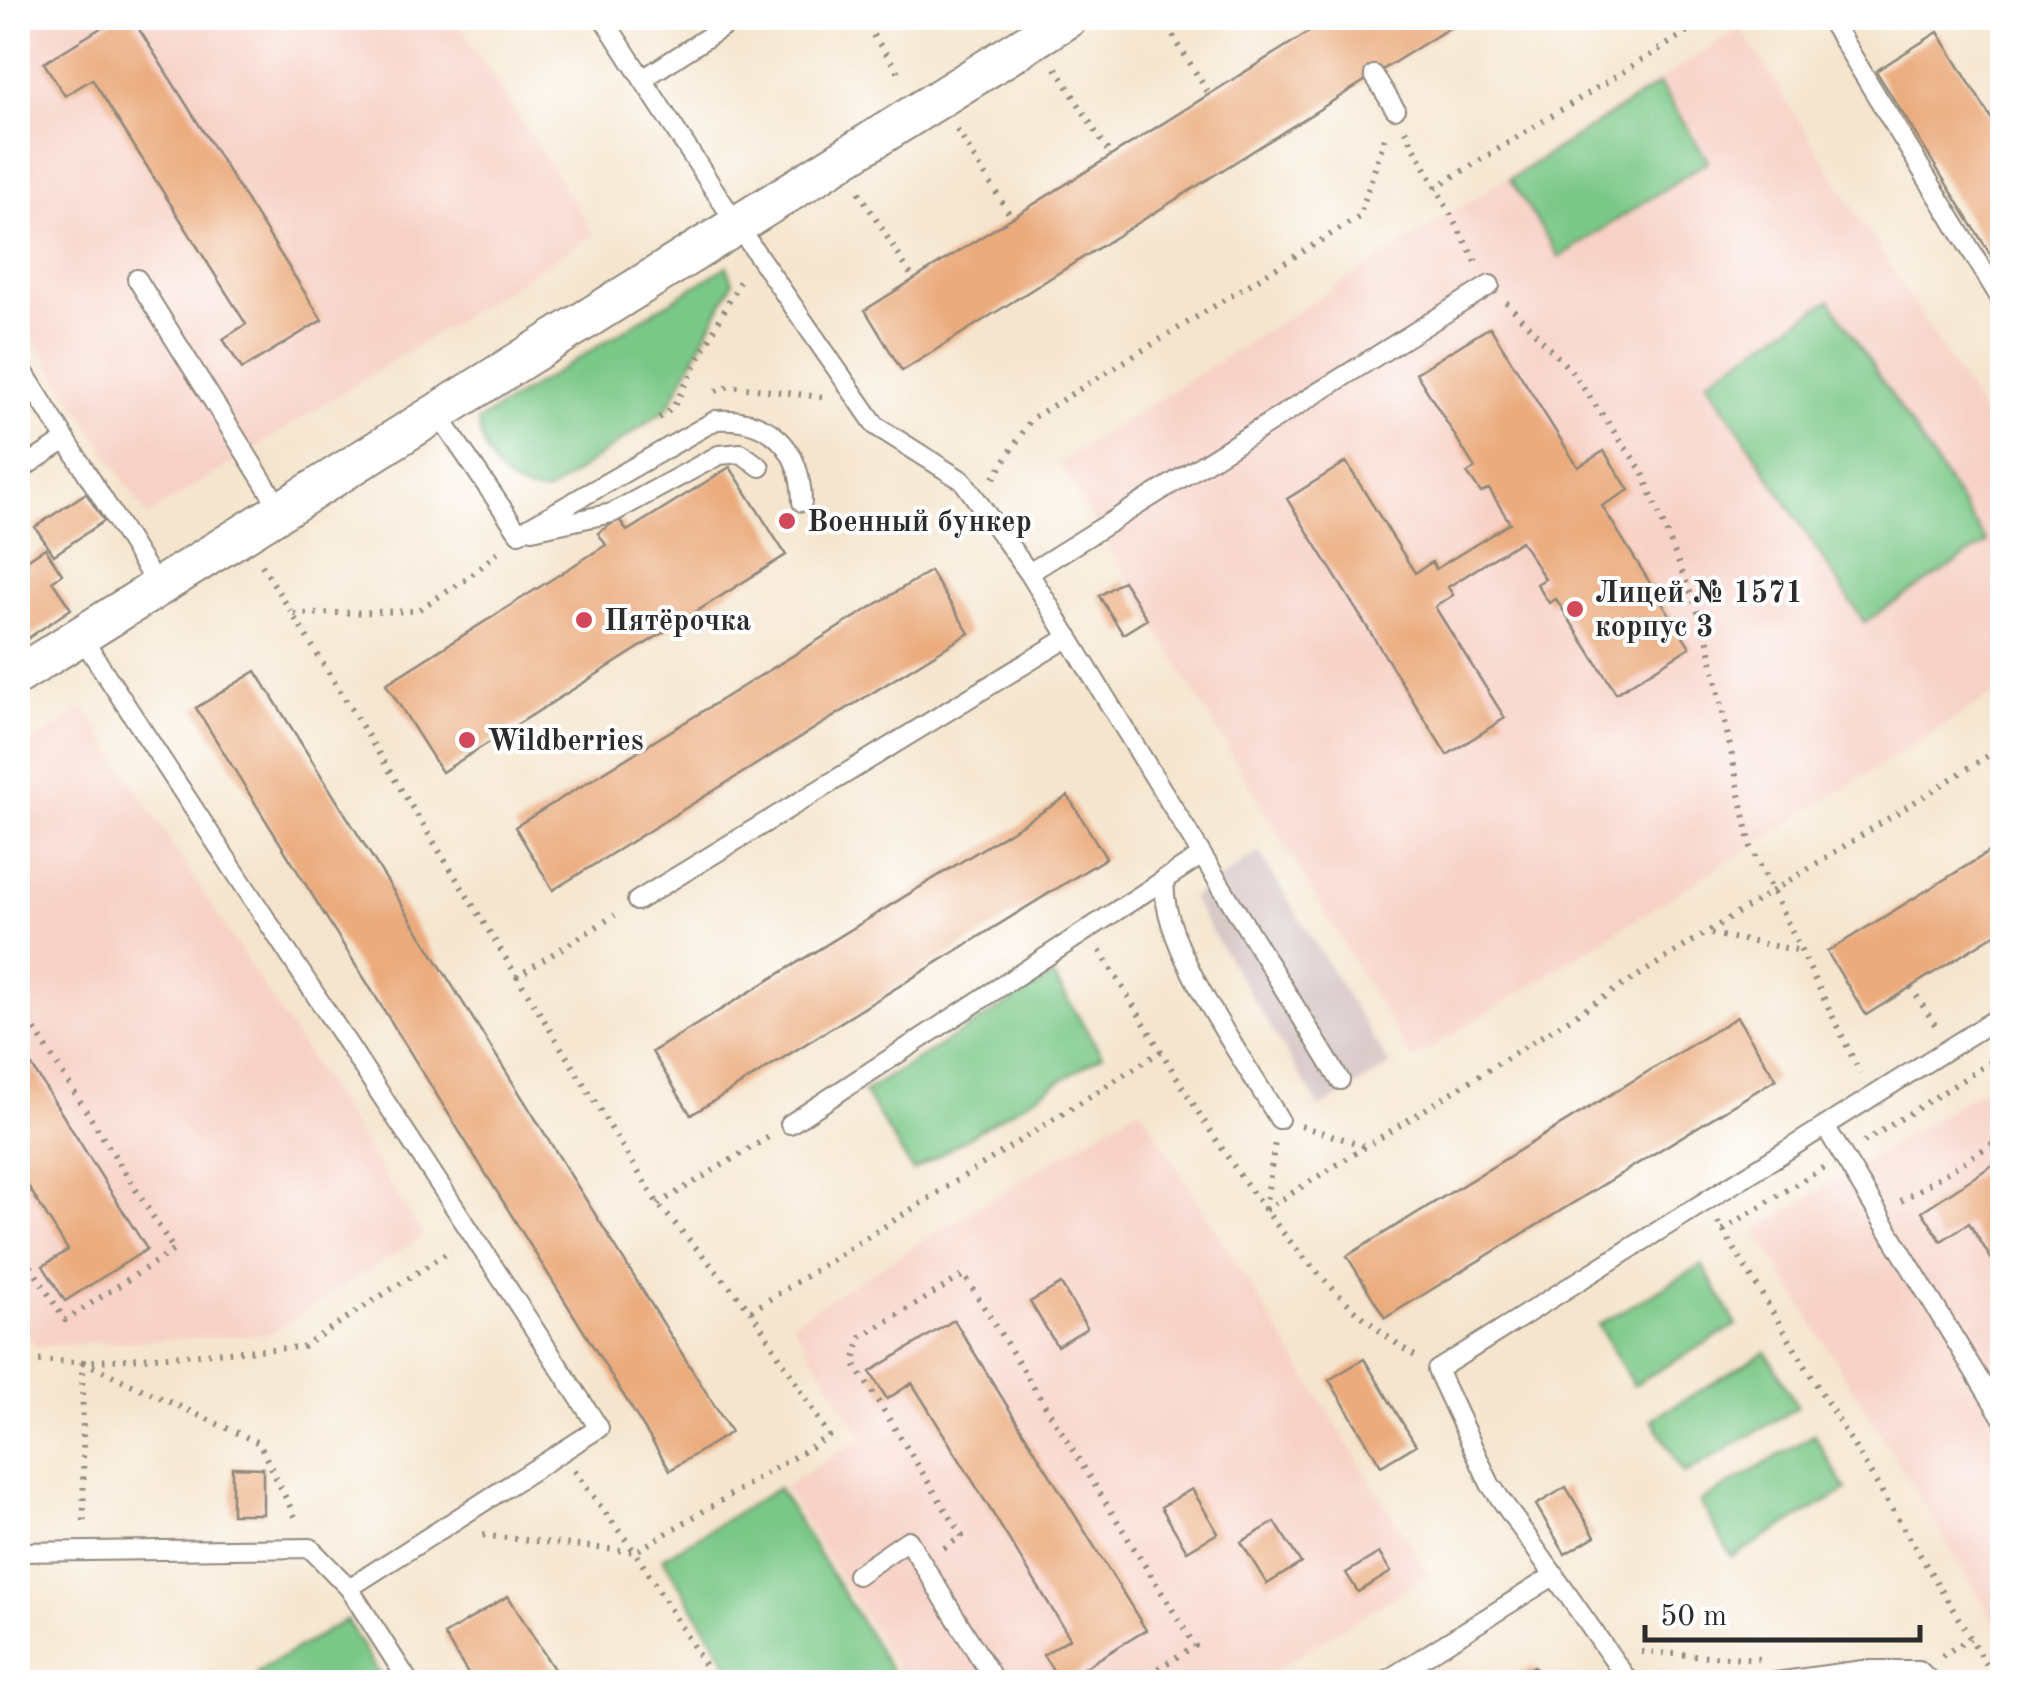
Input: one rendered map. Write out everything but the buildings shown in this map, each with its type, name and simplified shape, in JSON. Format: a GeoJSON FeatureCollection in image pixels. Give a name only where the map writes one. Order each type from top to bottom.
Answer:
{"type":"FeatureCollection","features":[{"type":"Feature","properties":{"kind":"street"},"geometry":{"type":"LineString","coordinates":[[18,675],[437,413],[746,238],[938,114],[1068,18]]}},
{"type":"Feature","properties":{"kind":"lane"},"geometry":{"type":"LineString","coordinates":[[603,18],[746,238],[876,426],[963,480],[1029,573],[1340,1080]]}},
{"type":"Feature","properties":{"kind":"lane"},"geometry":{"type":"LineString","coordinates":[[643,78],[737,18]]}},
{"type":"Feature","properties":{"kind":"lane"},"geometry":{"type":"LineString","coordinates":[[1830,18],[2002,301]]}},
{"type":"Feature","properties":{"kind":"lane"},"geometry":{"type":"LineString","coordinates":[[1374,75],[1395,109]]}},
{"type":"Feature","properties":{"kind":"lane"},"geometry":{"type":"LineString","coordinates":[[136,280],[281,510]]}},
{"type":"Feature","properties":{"kind":"lane"},"geometry":{"type":"LineString","coordinates":[[1029,573],[1490,285]]}},
{"type":"Feature","properties":{"kind":"lane"},"geometry":{"type":"LineString","coordinates":[[18,363],[158,587]]}},
{"type":"Feature","properties":{"kind":"lane"},"geometry":{"type":"LineString","coordinates":[[437,413],[519,533]]}},
{"type":"Feature","properties":{"kind":"lane"},"geometry":{"type":"LineString","coordinates":[[519,533],[716,420],[746,418],[765,426],[788,453],[802,482],[802,502]]}},
{"type":"Feature","properties":{"kind":"lane"},"geometry":{"type":"LineString","coordinates":[[18,471],[66,440]]}},
{"type":"Feature","properties":{"kind":"lane"},"geometry":{"type":"LineString","coordinates":[[519,533],[612,513],[719,456],[741,454],[760,468]]}},
{"type":"Feature","properties":{"kind":"lane"},"geometry":{"type":"LineString","coordinates":[[80,636],[599,1428],[558,1450],[348,1588]]}},
{"type":"Feature","properties":{"kind":"lane"},"geometry":{"type":"LineString","coordinates":[[638,901],[1069,637]]}},
{"type":"Feature","properties":{"kind":"lane"},"geometry":{"type":"LineString","coordinates":[[790,1124],[1202,854]]}},
{"type":"Feature","properties":{"kind":"lane"},"geometry":{"type":"LineString","coordinates":[[1165,878],[1162,900],[1172,936],[1279,1119]]}},
{"type":"Feature","properties":{"kind":"lane"},"geometry":{"type":"LineString","coordinates":[[1629,1682],[1490,1484],[1437,1370],[2002,1015]]}},
{"type":"Feature","properties":{"kind":"lane"},"geometry":{"type":"LineString","coordinates":[[1825,1126],[2002,1417]]}},
{"type":"Feature","properties":{"kind":"lane"},"geometry":{"type":"LineString","coordinates":[[856,1575],[908,1540],[995,1682]]}},
{"type":"Feature","properties":{"kind":"lane"},"geometry":{"type":"LineString","coordinates":[[18,1552],[310,1548],[348,1588],[408,1682]]}},
{"type":"Feature","properties":{"kind":"lane"},"geometry":{"type":"LineString","coordinates":[[1384,1682],[1555,1575]]}},
{"type":"Feature","properties":{"kind":"lane"},"geometry":{"type":"LineString","coordinates":[[1776,1682],[1862,1670],[1919,1670],[1930,1682]]}},
{"type":"Feature","properties":{"kind":"path"},"geometry":{"type":"LineString","coordinates":[[862,18],[938,114],[1012,218]]}},
{"type":"Feature","properties":{"kind":"path"},"geometry":{"type":"LineString","coordinates":[[1162,18],[1209,94]]}},
{"type":"Feature","properties":{"kind":"path"},"geometry":{"type":"LineString","coordinates":[[1299,18],[1308,32]]}},
{"type":"Feature","properties":{"kind":"path"},"geometry":{"type":"LineString","coordinates":[[1436,188],[1710,18]]}},
{"type":"Feature","properties":{"kind":"path"},"geometry":{"type":"LineString","coordinates":[[1050,59],[1111,156]]}},
{"type":"Feature","properties":{"kind":"path"},"geometry":{"type":"LineString","coordinates":[[1395,109],[1490,285],[1572,372],[1642,470],[1706,632],[1751,847],[1771,896],[1872,1097]]}},
{"type":"Feature","properties":{"kind":"path"},"geometry":{"type":"LineString","coordinates":[[979,502],[1030,419],[1359,217],[1395,109]]}},
{"type":"Feature","properties":{"kind":"path"},"geometry":{"type":"LineString","coordinates":[[853,182],[914,280]]}},
{"type":"Feature","properties":{"kind":"path"},"geometry":{"type":"LineString","coordinates":[[673,408],[746,238]]}},
{"type":"Feature","properties":{"kind":"path"},"geometry":{"type":"LineString","coordinates":[[710,394],[729,386],[858,400]]}},
{"type":"Feature","properties":{"kind":"path"},"geometry":{"type":"LineString","coordinates":[[644,430],[673,408],[692,401]]}},
{"type":"Feature","properties":{"kind":"path"},"geometry":{"type":"LineString","coordinates":[[292,614],[416,611],[470,577],[519,533]]}},
{"type":"Feature","properties":{"kind":"path"},"geometry":{"type":"LineString","coordinates":[[243,534],[658,1204],[751,1311],[829,1436],[635,1552],[436,1530]]}},
{"type":"Feature","properties":{"kind":"path"},"geometry":{"type":"LineString","coordinates":[[1265,1210],[1771,896],[2002,747]]}},
{"type":"Feature","properties":{"kind":"path"},"geometry":{"type":"LineString","coordinates":[[516,977],[638,901]]}},
{"type":"Feature","properties":{"kind":"path"},"geometry":{"type":"LineString","coordinates":[[1086,929],[1265,1210],[1373,1329],[1437,1370]]}},
{"type":"Feature","properties":{"kind":"path"},"geometry":{"type":"LineString","coordinates":[[1709,934],[1798,950]]}},
{"type":"Feature","properties":{"kind":"path"},"geometry":{"type":"LineString","coordinates":[[1911,987],[1949,1048]]}},
{"type":"Feature","properties":{"kind":"path"},"geometry":{"type":"LineString","coordinates":[[18,1003],[174,1250],[64,1320],[18,1246]]}},
{"type":"Feature","properties":{"kind":"path"},"geometry":{"type":"LineString","coordinates":[[751,1311],[1162,1050]]}},
{"type":"Feature","properties":{"kind":"path"},"geometry":{"type":"LineString","coordinates":[[1724,1230],[2002,1055]]}},
{"type":"Feature","properties":{"kind":"path"},"geometry":{"type":"LineString","coordinates":[[1265,1210],[1279,1119],[1367,1146]]}},
{"type":"Feature","properties":{"kind":"path"},"geometry":{"type":"LineString","coordinates":[[658,1204],[790,1124]]}},
{"type":"Feature","properties":{"kind":"path"},"geometry":{"type":"LineString","coordinates":[[1879,1214],[2002,1138]]}},
{"type":"Feature","properties":{"kind":"path"},"geometry":{"type":"LineString","coordinates":[[1706,1201],[1998,1682]]}},
{"type":"Feature","properties":{"kind":"path"},"geometry":{"type":"LineString","coordinates":[[18,1360],[82,1362],[302,1346],[474,1236]]}},
{"type":"Feature","properties":{"kind":"path"},"geometry":{"type":"LineString","coordinates":[[922,1562],[962,1536],[854,1363],[854,1350],[861,1337],[964,1276],[1195,1646],[1135,1682]]}},
{"type":"Feature","properties":{"kind":"path"},"geometry":{"type":"LineString","coordinates":[[82,1362],[259,1443],[310,1548]]}},
{"type":"Feature","properties":{"kind":"path"},"geometry":{"type":"LineString","coordinates":[[82,1362],[84,1550]]}},
{"type":"Feature","properties":{"kind":"path"},"geometry":{"type":"LineString","coordinates":[[558,1450],[635,1552],[715,1682]]}},
{"type":"Feature","properties":{"kind":"path"},"geometry":{"type":"LineString","coordinates":[[1610,1651],[1768,1659]]}},
{"type":"Feature","properties":{"kind":"shaded area"},"geometry":{"type":"Polygon","coordinates":[[[18,18],[455,18],[594,234],[147,516],[18,314],[18,18]]]}},
{"type":"Feature","properties":{"kind":"shaded area","name":"Лицей № 1571 корпус 3"},"geometry":{"type":"Polygon","coordinates":[[[1741,28],[2002,445],[2002,689],[1412,1060],[1059,463],[1741,28]]]}},
{"type":"Feature","properties":{"kind":"shaded area"},"geometry":{"type":"Polygon","coordinates":[[[85,708],[423,1236],[269,1334],[35,1346],[18,1319],[18,752],[85,708]]]}},
{"type":"Feature","properties":{"kind":"shaded area"},"geometry":{"type":"Polygon","coordinates":[[[1259,852],[1390,1066],[1320,1108],[1191,898],[1259,852]]]}},
{"type":"Feature","properties":{"kind":"shaded area"},"geometry":{"type":"Polygon","coordinates":[[[2002,1077],[2002,1634],[1756,1230],[2002,1077]]]}},
{"type":"Feature","properties":{"kind":"shaded area"},"geometry":{"type":"Polygon","coordinates":[[[1140,1107],[1429,1575],[1255,1682],[905,1682],[784,1487],[863,1437],[792,1322],[1140,1107]]]}},
{"type":"Feature","properties":{"kind":"green space"},"geometry":{"type":"Polygon","coordinates":[[[1659,84],[1708,161],[1559,257],[1510,179],[1659,84]]]}},
{"type":"Feature","properties":{"kind":"green space"},"geometry":{"type":"Polygon","coordinates":[[[727,266],[733,282],[668,408],[548,492],[520,488],[499,472],[485,449],[478,421],[727,266]]]}},
{"type":"Feature","properties":{"kind":"green space"},"geometry":{"type":"Polygon","coordinates":[[[1830,300],[1987,543],[1864,622],[1707,380],[1830,300]]]}},
{"type":"Feature","properties":{"kind":"green space"},"geometry":{"type":"Polygon","coordinates":[[[1053,976],[1102,1055],[913,1171],[864,1092],[1053,976]]]}},
{"type":"Feature","properties":{"kind":"green space"},"geometry":{"type":"Polygon","coordinates":[[[1702,1265],[1737,1325],[1633,1385],[1598,1325],[1702,1265]]]}},
{"type":"Feature","properties":{"kind":"green space"},"geometry":{"type":"Polygon","coordinates":[[[1766,1352],[1798,1407],[1684,1474],[1652,1419],[1766,1352]]]}},
{"type":"Feature","properties":{"kind":"green space"},"geometry":{"type":"Polygon","coordinates":[[[1814,1435],[1846,1490],[1732,1557],[1700,1502],[1814,1435]]]}},
{"type":"Feature","properties":{"kind":"green space"},"geometry":{"type":"Polygon","coordinates":[[[778,1488],[898,1682],[739,1682],[663,1558],[778,1488]]]}},
{"type":"Feature","properties":{"kind":"green space"},"geometry":{"type":"Polygon","coordinates":[[[346,1620],[384,1682],[264,1682],[257,1672],[346,1620]]]}},
{"type":"Feature","properties":{"kind":"place","name":"Военный бункер"},"geometry":{"type":"Point","coordinates":[787,521]}},
{"type":"Feature","properties":{"kind":"place","name":"Лицей № 1571 корпус 3"},"geometry":{"type":"Point","coordinates":[1575,609]}},
{"type":"Feature","properties":{"kind":"place","name":"Пятёрочка"},"geometry":{"type":"Point","coordinates":[584,620]}},
{"type":"Feature","properties":{"kind":"place","name":"Wildberries"},"geometry":{"type":"Point","coordinates":[467,740]}}]}
